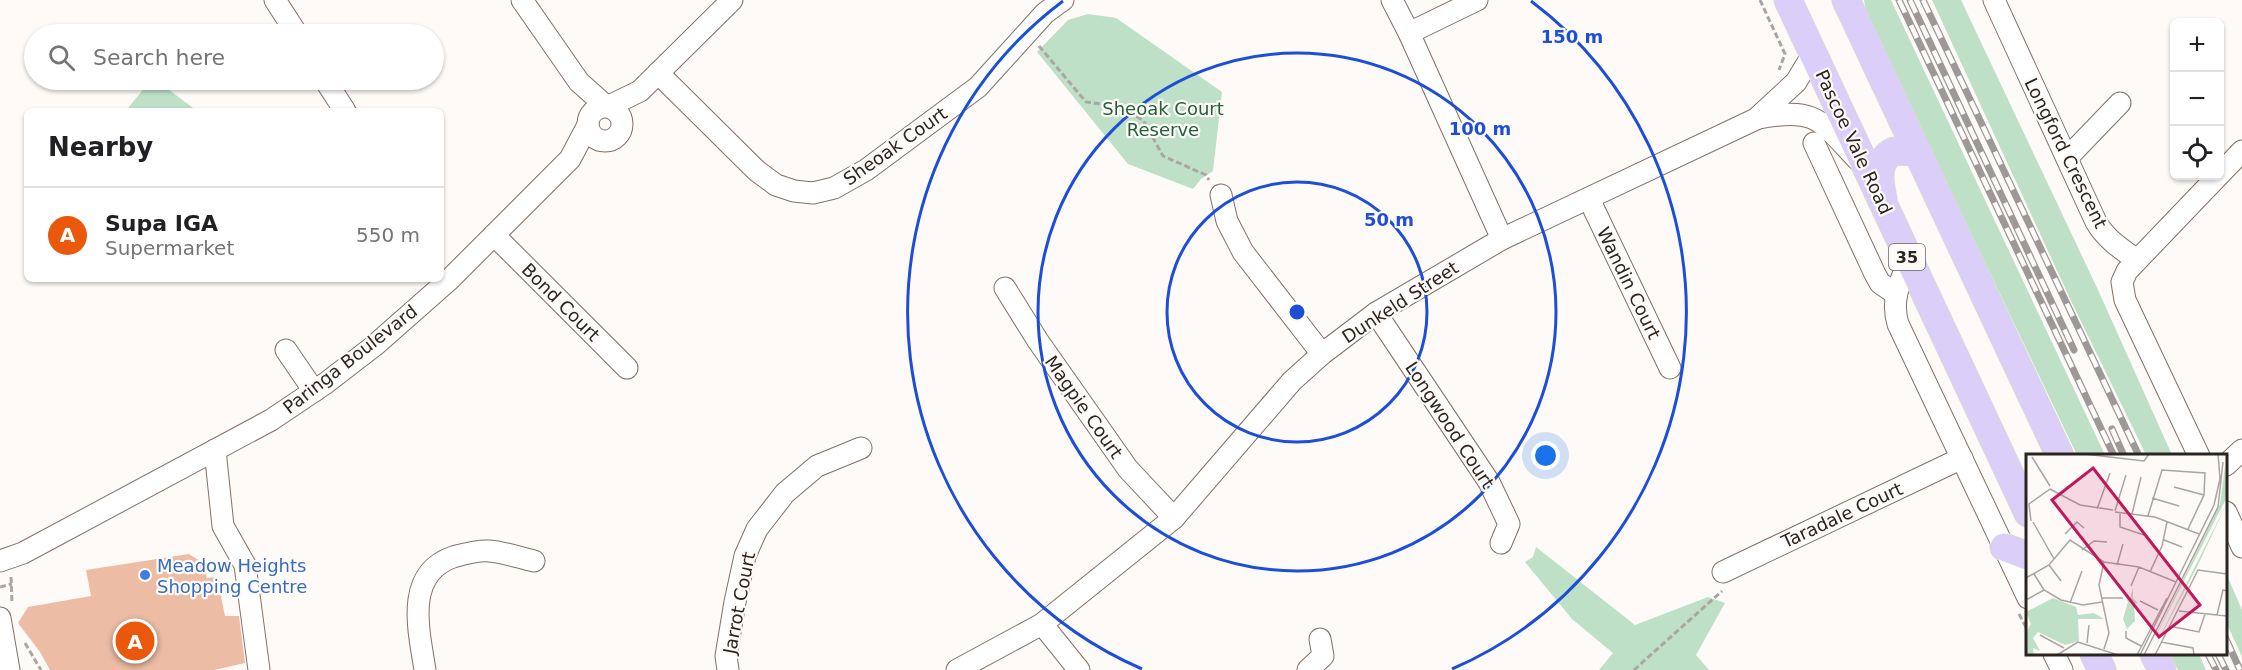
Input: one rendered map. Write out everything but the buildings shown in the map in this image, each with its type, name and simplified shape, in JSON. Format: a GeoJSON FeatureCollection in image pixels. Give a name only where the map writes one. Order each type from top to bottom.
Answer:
{"type":"FeatureCollection","features":[{"type":"Feature","properties":{"kind":"main road","name":"Pascoe Vale Road"},"geometry":{"type":"LineString","coordinates":[[1788,0],[2026,509]]}},
{"type":"Feature","properties":{"kind":"main road"},"geometry":{"type":"LineString","coordinates":[[1845,0],[2059,453]]}},
{"type":"Feature","properties":{"kind":"main road"},"geometry":{"type":"LineString","coordinates":[[1887,214],[1880,185],[1880,168],[1884,159],[1888,154],[1899,150],[1917,152]]}},
{"type":"Feature","properties":{"kind":"main road"},"geometry":{"type":"LineString","coordinates":[[2094,655],[2102,670]]}},
{"type":"Feature","properties":{"kind":"main road"},"geometry":{"type":"LineString","coordinates":[[2154,655],[2162,670]]}},
{"type":"Feature","properties":{"kind":"street"},"geometry":{"type":"LineString","coordinates":[[275,0],[291,24]]}},
{"type":"Feature","properties":{"kind":"street"},"geometry":{"type":"LineString","coordinates":[[522,0],[579,82],[607,106],[619,112],[623,123]]}},
{"type":"Feature","properties":{"kind":"street"},"geometry":{"type":"LineString","coordinates":[[579,82],[588,124],[594,137],[606,142],[618,136],[640,91],[732,0]]}},
{"type":"Feature","properties":{"kind":"street","name":"Sheoak Court"},"geometry":{"type":"LineString","coordinates":[[658,73],[757,171],[776,185],[794,191],[813,193],[834,188],[866,170],[978,87],[1046,13],[1063,0]]}},
{"type":"Feature","properties":{"kind":"street"},"geometry":{"type":"LineString","coordinates":[[1392,0],[1502,239]]}},
{"type":"Feature","properties":{"kind":"street"},"geometry":{"type":"LineString","coordinates":[[1409,33],[1477,0]]}},
{"type":"Feature","properties":{"kind":"street","name":"Longford Crescent"},"geometry":{"type":"LineString","coordinates":[[1994,0],[2102,232],[2137,260]]}},
{"type":"Feature","properties":{"kind":"street","name":"Dunkeld Street"},"geometry":{"type":"LineString","coordinates":[[1755,119],[1796,82],[1813,54]]}},
{"type":"Feature","properties":{"kind":"street"},"geometry":{"type":"LineString","coordinates":[[331,90],[343,108]]}},
{"type":"Feature","properties":{"kind":"street"},"geometry":{"type":"LineString","coordinates":[[588,124],[594,111],[640,91]]}},
{"type":"Feature","properties":{"kind":"street"},"geometry":{"type":"LineString","coordinates":[[2067,158],[2120,104]]}},
{"type":"Feature","properties":{"kind":"street","name":"Dunkeld Street"},"geometry":{"type":"LineString","coordinates":[[957,670],[1042,624],[1174,518],[1292,381],[1322,354],[1376,313],[1502,239],[1755,119],[1784,113],[1811,116],[1831,132],[1865,168]]}},
{"type":"Feature","properties":{"kind":"street","name":"Paringa Boulevard"},"geometry":{"type":"LineString","coordinates":[[445,272],[494,235],[570,159],[588,124]]}},
{"type":"Feature","properties":{"kind":"street","name":"Paringa Boulevard"},"geometry":{"type":"LineString","coordinates":[[570,159],[606,142]]}},
{"type":"Feature","properties":{"kind":"street"},"geometry":{"type":"LineString","coordinates":[[1814,143],[1875,274],[1880,283],[1896,294]]}},
{"type":"Feature","properties":{"kind":"street"},"geometry":{"type":"LineString","coordinates":[[2224,170],[2242,151]]}},
{"type":"Feature","properties":{"kind":"street"},"geometry":{"type":"LineString","coordinates":[[2198,454],[2125,300],[2123,277],[2214,180]]}},
{"type":"Feature","properties":{"kind":"street"},"geometry":{"type":"LineString","coordinates":[[1221,195],[1227,221],[1243,252],[1322,354]]}},
{"type":"Feature","properties":{"kind":"street","name":"Wandin Court"},"geometry":{"type":"LineString","coordinates":[[1589,199],[1670,368]]}},
{"type":"Feature","properties":{"kind":"street","name":"Bond Court"},"geometry":{"type":"LineString","coordinates":[[494,235],[630,371]]}},
{"type":"Feature","properties":{"kind":"street"},"geometry":{"type":"LineString","coordinates":[[1909,261],[1896,294],[1894,312],[1962,458],[2016,551],[2026,590]]}},
{"type":"Feature","properties":{"kind":"street","name":"Paringa Boulevard"},"geometry":{"type":"LineString","coordinates":[[0,561],[23,553],[271,420],[314,392],[374,346],[435,282]]}},
{"type":"Feature","properties":{"kind":"street","name":"Magpie Court"},"geometry":{"type":"LineString","coordinates":[[1005,288],[1038,341],[1128,469],[1174,518]]}},
{"type":"Feature","properties":{"kind":"street","name":"Longwood Court"},"geometry":{"type":"LineString","coordinates":[[1376,313],[1489,482],[1509,524],[1501,543]]}},
{"type":"Feature","properties":{"kind":"street"},"geometry":{"type":"LineString","coordinates":[[286,350],[314,392]]}},
{"type":"Feature","properties":{"kind":"street","name":"Jarrot Court"},"geometry":{"type":"LineString","coordinates":[[728,670],[726,656],[735,602],[745,556],[757,529],[785,493],[817,466],[861,448]]}},
{"type":"Feature","properties":{"kind":"street"},"geometry":{"type":"LineString","coordinates":[[215,450],[223,526],[245,565],[259,670]]}},
{"type":"Feature","properties":{"kind":"street"},"geometry":{"type":"LineString","coordinates":[[2227,464],[2242,450]]}},
{"type":"Feature","properties":{"kind":"street","name":"Taradale Court"},"geometry":{"type":"LineString","coordinates":[[1731,568],[1962,458]]}},
{"type":"Feature","properties":{"kind":"street"},"geometry":{"type":"LineString","coordinates":[[2227,514],[2242,547]]}},
{"type":"Feature","properties":{"kind":"street"},"geometry":{"type":"LineString","coordinates":[[425,670],[418,606],[421,587],[432,569],[448,559],[467,553],[489,551],[534,561]]}},
{"type":"Feature","properties":{"kind":"street"},"geometry":{"type":"LineString","coordinates":[[0,618],[9,670]]}},
{"type":"Feature","properties":{"kind":"street"},"geometry":{"type":"LineString","coordinates":[[1042,624],[1078,670]]}},
{"type":"Feature","properties":{"kind":"street"},"geometry":{"type":"LineString","coordinates":[[1308,670],[1323,656],[1320,639]]}},
{"type":"Feature","properties":{"kind":"path"},"geometry":{"type":"LineString","coordinates":[[1025,35],[1041,47],[1086,102],[1126,111],[1143,120],[1163,156],[1206,176],[1221,195]]}},
{"type":"Feature","properties":{"kind":"path"},"geometry":{"type":"LineString","coordinates":[[1634,670],[1720,594],[1731,568]]}},
{"type":"Feature","properties":{"kind":"path"},"geometry":{"type":"LineString","coordinates":[[0,587],[12,584]]}},
{"type":"Feature","properties":{"kind":"green space"},"geometry":{"type":"Polygon","coordinates":[[[1864,0],[1891,0],[2105,454],[2077,454],[1867,16],[1864,0]]]}},
{"type":"Feature","properties":{"kind":"green space"},"geometry":{"type":"Polygon","coordinates":[[[1932,0],[1961,0],[2099,292],[2172,454],[2146,454],[2072,303],[1932,0]]]}},
{"type":"Feature","properties":{"kind":"green space","name":"Sheoak Court Reserve"},"geometry":{"type":"Polygon","coordinates":[[[1088,14],[1116,18],[1222,92],[1213,171],[1201,179],[1193,189],[1128,164],[1037,52],[1068,20],[1088,14]]]}},
{"type":"Feature","properties":{"kind":"green space"},"geometry":{"type":"Polygon","coordinates":[[[143,90],[169,90],[193,108],[128,108],[143,90]]]}},
{"type":"Feature","properties":{"kind":"green space"},"geometry":{"type":"Polygon","coordinates":[[[1536,547],[1635,625],[1708,597],[1725,603],[1696,655],[1709,670],[1599,670],[1613,653],[1572,619],[1525,562],[1533,557],[1536,547]]]}},
{"type":"Feature","properties":{"kind":"green space"},"geometry":{"type":"Polygon","coordinates":[[[2227,575],[2242,610],[2242,657],[2227,624],[2227,575]]]}},
{"type":"Feature","properties":{"kind":"green space"},"geometry":{"type":"Polygon","coordinates":[[[2170,655],[2199,655],[2206,670],[2178,670],[2170,655]]]}},
{"type":"Feature","properties":{"kind":"railway"},"geometry":{"type":"LineString","coordinates":[[1899,0],[2113,454]]}},
{"type":"Feature","properties":{"kind":"railway"},"geometry":{"type":"LineString","coordinates":[[1910,0],[2074,350]]}},
{"type":"Feature","properties":{"kind":"railway"},"geometry":{"type":"LineString","coordinates":[[1923,0],[2138,454]]}},
{"type":"Feature","properties":{"kind":"railway"},"geometry":{"type":"LineString","coordinates":[[2112,429],[2123,454]]}},
{"type":"Feature","properties":{"kind":"railway"},"geometry":{"type":"LineString","coordinates":[[2227,641],[2240,670]]}},
{"type":"Feature","properties":{"kind":"railway"},"geometry":{"type":"LineString","coordinates":[[2208,655],[2216,670]]}},
{"type":"Feature","properties":{"kind":"railway"},"geometry":{"type":"LineString","coordinates":[[2218,655],[2226,670]]}},
{"type":"Feature","properties":{"kind":"place","name":"Meadow Heights Shopping Centre"},"geometry":{"type":"Point","coordinates":[145,575]}},
{"type":"Feature","properties":{"kind":"place","name":"Supa IGA"},"geometry":{"type":"Point","coordinates":[135,641]}}]}
